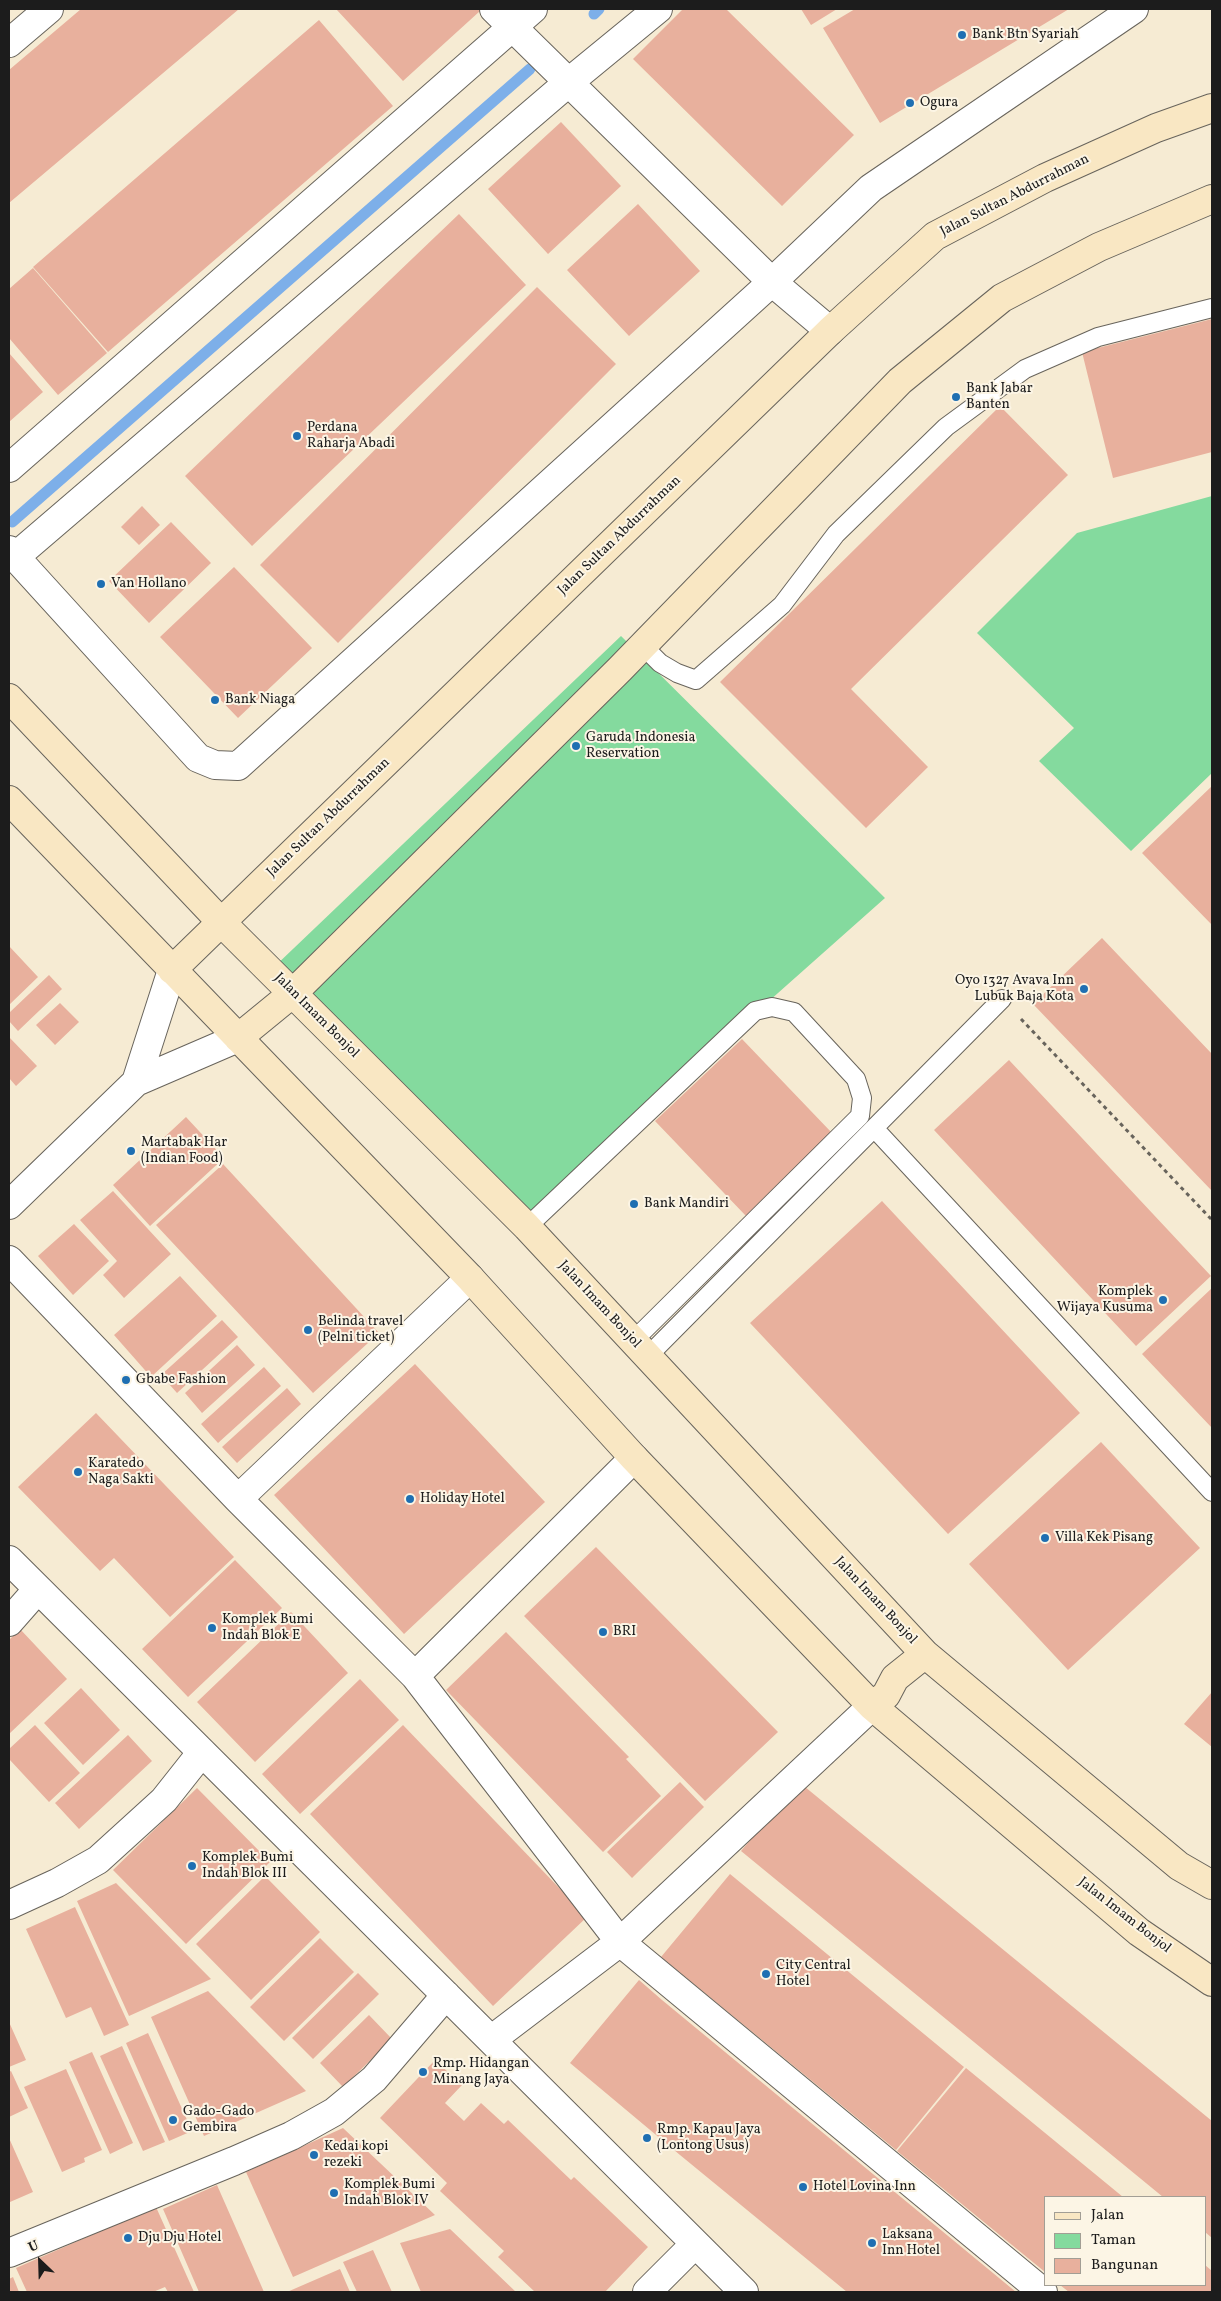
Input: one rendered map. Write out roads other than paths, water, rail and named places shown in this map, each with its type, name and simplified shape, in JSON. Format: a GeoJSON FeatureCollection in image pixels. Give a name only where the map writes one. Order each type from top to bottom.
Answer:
{"type":"FeatureCollection","features":[{"type":"Feature","properties":{"kind":"main road","name":"Jalan Sultan Abdurrahman"},"geometry":{"type":"LineString","coordinates":[[172,970],[830,331],[935,236],[1045,178],[1156,128],[1212,108]]}},
{"type":"Feature","properties":{"kind":"main road","name":"Jalan Sultan Abdurrahman"},"geometry":{"type":"LineString","coordinates":[[238,1038],[294,993],[643,646],[900,381],[1002,298],[1099,247],[1212,199]]}},
{"type":"Feature","properties":{"kind":"main road","name":"Jalan Imam Bonjol"},"geometry":{"type":"LineString","coordinates":[[9,698],[222,923],[527,1228],[925,1654],[1179,1866],[1212,1885]]}},
{"type":"Feature","properties":{"kind":"main road","name":"Jalan Imam Bonjol"},"geometry":{"type":"LineString","coordinates":[[9,800],[470,1278],[634,1458],[872,1706],[1139,1932],[1212,1982]]}},
{"type":"Feature","properties":{"kind":"main road"},"geometry":{"type":"LineString","coordinates":[[872,1706],[886,1695],[895,1678],[925,1654]]}},
{"type":"Feature","properties":{"kind":"street"},"geometry":{"type":"LineString","coordinates":[[9,43],[49,9]]}},
{"type":"Feature","properties":{"kind":"street"},"geometry":{"type":"LineString","coordinates":[[9,468],[502,18],[533,9]]}},
{"type":"Feature","properties":{"kind":"street"},"geometry":{"type":"LineString","coordinates":[[658,9],[569,82],[12,554],[198,758],[215,765],[238,766],[772,282],[871,188],[1134,9]]}},
{"type":"Feature","properties":{"kind":"street"},"geometry":{"type":"LineString","coordinates":[[502,18],[772,282],[830,331]]}},
{"type":"Feature","properties":{"kind":"street","name":"Jalan Sultan Abdurrahman"},"geometry":{"type":"LineString","coordinates":[[136,1082],[172,970]]}},
{"type":"Feature","properties":{"kind":"street","name":"Jalan Sultan Abdurrahman"},"geometry":{"type":"LineString","coordinates":[[9,1206],[136,1082],[238,1038]]}},
{"type":"Feature","properties":{"kind":"street"},"geometry":{"type":"LineString","coordinates":[[9,1260],[238,1499],[415,1676],[620,1942],[1043,2292]]}},
{"type":"Feature","properties":{"kind":"street"},"geometry":{"type":"LineString","coordinates":[[238,1499],[470,1278]]}},
{"type":"Feature","properties":{"kind":"street"},"geometry":{"type":"LineString","coordinates":[[415,1676],[634,1458]]}},
{"type":"Feature","properties":{"kind":"street"},"geometry":{"type":"LineString","coordinates":[[9,1560],[744,2292]]}},
{"type":"Feature","properties":{"kind":"street"},"geometry":{"type":"LineString","coordinates":[[9,1622],[38,1589]]}},
{"type":"Feature","properties":{"kind":"street"},"geometry":{"type":"LineString","coordinates":[[491,2040],[620,1942],[872,1706]]}},
{"type":"Feature","properties":{"kind":"street"},"geometry":{"type":"LineString","coordinates":[[9,1905],[57,1883],[98,1860],[164,1800],[202,1752]]}},
{"type":"Feature","properties":{"kind":"street"},"geometry":{"type":"LineString","coordinates":[[9,2253],[234,2161],[291,2136],[334,2112],[374,2079],[446,1995]]}},
{"type":"Feature","properties":{"kind":"street"},"geometry":{"type":"LineString","coordinates":[[647,2292],[695,2244]]}},
{"type":"Feature","properties":{"kind":"lane"},"geometry":{"type":"LineString","coordinates":[[643,646],[660,663],[677,673],[696,680],[782,605],[836,534],[946,427],[1025,370],[1098,337],[1212,308]]}},
{"type":"Feature","properties":{"kind":"lane"},"geometry":{"type":"LineString","coordinates":[[640,1349],[874,1128],[1002,999]]}},
{"type":"Feature","properties":{"kind":"lane"},"geometry":{"type":"LineString","coordinates":[[527,1228],[755,1010],[772,1007],[794,1012],[801,1019],[856,1079],[862,1098],[860,1116],[640,1349]]}},
{"type":"Feature","properties":{"kind":"lane"},"geometry":{"type":"LineString","coordinates":[[874,1128],[1212,1492]]}},
{"type":"Feature","properties":{"kind":"waterway"},"geometry":{"type":"LineString","coordinates":[[594,14],[599,9]]}},
{"type":"Feature","properties":{"kind":"waterway"},"geometry":{"type":"LineString","coordinates":[[12,522],[530,69]]}},
{"type":"Feature","properties":{"kind":"place","name":"Bank Btn Syariah"},"geometry":{"type":"Point","coordinates":[962,35]}},
{"type":"Feature","properties":{"kind":"place","name":"Ogura"},"geometry":{"type":"Point","coordinates":[910,103]}},
{"type":"Feature","properties":{"kind":"place","name":"Bank Jabar Banten"},"geometry":{"type":"Point","coordinates":[956,397]}},
{"type":"Feature","properties":{"kind":"place","name":"Perdana Raharja Abadi"},"geometry":{"type":"Point","coordinates":[297,436]}},
{"type":"Feature","properties":{"kind":"place","name":"Van Hollano"},"geometry":{"type":"Point","coordinates":[101,584]}},
{"type":"Feature","properties":{"kind":"place","name":"Bank Niaga"},"geometry":{"type":"Point","coordinates":[215,700]}},
{"type":"Feature","properties":{"kind":"place","name":"Garuda Indonesia Reservation"},"geometry":{"type":"Point","coordinates":[576,746]}},
{"type":"Feature","properties":{"kind":"place","name":"Oyo 1327 Avava Inn Lubuk Baja Kota"},"geometry":{"type":"Point","coordinates":[1084,989]}},
{"type":"Feature","properties":{"kind":"place","name":"Martabak Har (Indian Food)"},"geometry":{"type":"Point","coordinates":[131,1151]}},
{"type":"Feature","properties":{"kind":"place","name":"Bank Mandiri"},"geometry":{"type":"Point","coordinates":[634,1204]}},
{"type":"Feature","properties":{"kind":"place","name":"Komplek Wijaya Kusuma"},"geometry":{"type":"Point","coordinates":[1163,1300]}},
{"type":"Feature","properties":{"kind":"place","name":"Belinda travel (Pelni ticket)"},"geometry":{"type":"Point","coordinates":[308,1330]}},
{"type":"Feature","properties":{"kind":"place","name":"Gbabe Fashion"},"geometry":{"type":"Point","coordinates":[126,1380]}},
{"type":"Feature","properties":{"kind":"place","name":"Karatedo Naga Sakti"},"geometry":{"type":"Point","coordinates":[78,1472]}},
{"type":"Feature","properties":{"kind":"place","name":"Holiday Hotel"},"geometry":{"type":"Point","coordinates":[410,1499]}},
{"type":"Feature","properties":{"kind":"place","name":"Villa Kek Pisang"},"geometry":{"type":"Point","coordinates":[1045,1538]}},
{"type":"Feature","properties":{"kind":"place","name":"Komplek Bumi Indah Blok E"},"geometry":{"type":"Point","coordinates":[212,1628]}},
{"type":"Feature","properties":{"kind":"place","name":"BRI"},"geometry":{"type":"Point","coordinates":[603,1632]}},
{"type":"Feature","properties":{"kind":"place","name":"Komplek Bumi Indah Blok III"},"geometry":{"type":"Point","coordinates":[192,1866]}},
{"type":"Feature","properties":{"kind":"place","name":"City Central Hotel"},"geometry":{"type":"Point","coordinates":[766,1974]}},
{"type":"Feature","properties":{"kind":"place","name":"Rmp. Hidangan Minang Jaya"},"geometry":{"type":"Point","coordinates":[423,2072]}},
{"type":"Feature","properties":{"kind":"place","name":"Gado-Gado Gembira"},"geometry":{"type":"Point","coordinates":[173,2120]}},
{"type":"Feature","properties":{"kind":"place","name":"Rmp. Kapau Jaya (Lontong Usus)"},"geometry":{"type":"Point","coordinates":[647,2138]}},
{"type":"Feature","properties":{"kind":"place","name":"Kedai kopi rezeki"},"geometry":{"type":"Point","coordinates":[314,2155]}},
{"type":"Feature","properties":{"kind":"place","name":"Hotel Lovina Inn"},"geometry":{"type":"Point","coordinates":[803,2187]}},
{"type":"Feature","properties":{"kind":"place","name":"Komplek Bumi Indah Blok IV"},"geometry":{"type":"Point","coordinates":[334,2193]}},
{"type":"Feature","properties":{"kind":"place","name":"Dju Dju Hotel"},"geometry":{"type":"Point","coordinates":[128,2238]}},
{"type":"Feature","properties":{"kind":"place","name":"Laksana Inn Hotel"},"geometry":{"type":"Point","coordinates":[872,2243]}}]}
